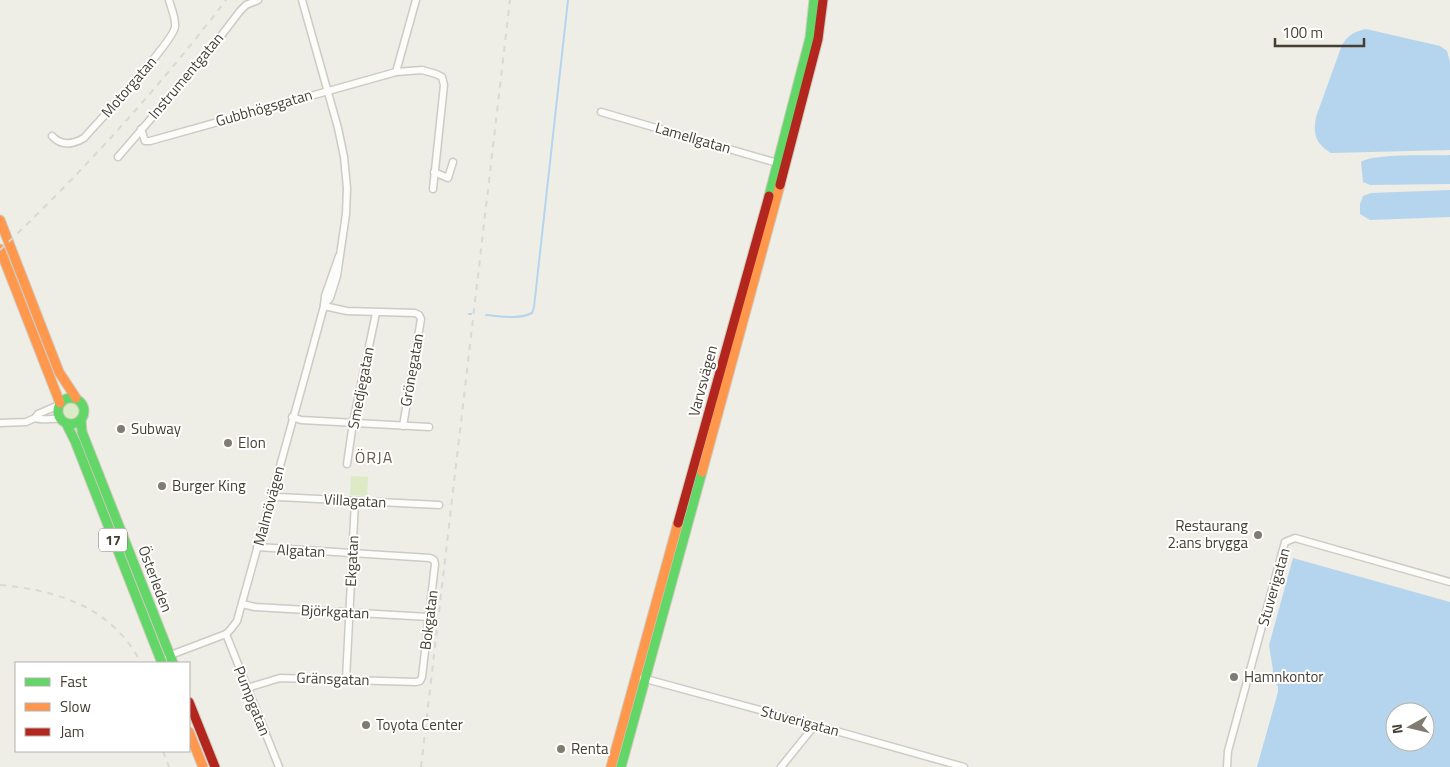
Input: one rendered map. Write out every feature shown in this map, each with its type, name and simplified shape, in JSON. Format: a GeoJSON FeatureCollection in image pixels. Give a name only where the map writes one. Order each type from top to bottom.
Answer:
{"type":"FeatureCollection","features":[{"type":"Feature","properties":{"kind":"main road","name":"Varvsvägen"},"geometry":{"type":"LineString","coordinates":[[611,767],[640,678],[780,164],[810,38],[814,0]]}},
{"type":"Feature","properties":{"kind":"main road","name":"Varvsvägen"},"geometry":{"type":"LineString","coordinates":[[780,164],[797,122],[818,39],[823,0]]}},
{"type":"Feature","properties":{"kind":"main road","name":"17"},"geometry":{"type":"LineString","coordinates":[[0,220],[59,372],[76,398],[82,403],[84,416],[80,420]]}},
{"type":"Feature","properties":{"kind":"main road","name":"17"},"geometry":{"type":"LineString","coordinates":[[0,249],[60,404],[58,412],[64,421]]}},
{"type":"Feature","properties":{"kind":"main road"},"geometry":{"type":"LineString","coordinates":[[60,404],[67,398],[76,398]]}},
{"type":"Feature","properties":{"kind":"main road"},"geometry":{"type":"LineString","coordinates":[[64,421],[75,424],[80,420]]}},
{"type":"Feature","properties":{"kind":"main road","name":"Österleden"},"geometry":{"type":"LineString","coordinates":[[80,420],[84,438],[171,660]]}},
{"type":"Feature","properties":{"kind":"main road","name":"Österleden"},"geometry":{"type":"LineString","coordinates":[[64,421],[75,441],[161,661]]}},
{"type":"Feature","properties":{"kind":"main road","name":"Varvsvägen"},"geometry":{"type":"LineString","coordinates":[[621,767],[640,678]]}},
{"type":"Feature","properties":{"kind":"main road"},"geometry":{"type":"LineString","coordinates":[[190,704],[215,767]]}},
{"type":"Feature","properties":{"kind":"main road"},"geometry":{"type":"LineString","coordinates":[[190,734],[203,767]]}},
{"type":"Feature","properties":{"kind":"street","name":"Motorgatan"},"geometry":{"type":"LineString","coordinates":[[52,136],[57,142],[64,144],[84,138],[134,81],[173,33],[174,18],[169,0]]}},
{"type":"Feature","properties":{"kind":"street","name":"Instrumentgatan"},"geometry":{"type":"LineString","coordinates":[[118,158],[240,11],[246,5],[258,0]]}},
{"type":"Feature","properties":{"kind":"street","name":"Malmövägen"},"geometry":{"type":"LineString","coordinates":[[226,634],[234,626],[242,604],[324,306],[324,296],[339,256],[346,221],[347,188],[344,157],[328,90],[302,0]]}},
{"type":"Feature","properties":{"kind":"street"},"geometry":{"type":"LineString","coordinates":[[396,72],[416,0]]}},
{"type":"Feature","properties":{"kind":"street","name":"Gubbhögsgatan"},"geometry":{"type":"LineString","coordinates":[[141,129],[145,141],[150,141],[396,72],[429,71],[442,77],[444,85],[434,172],[431,181],[433,189]]}},
{"type":"Feature","properties":{"kind":"street","name":"Lamellgatan"},"geometry":{"type":"LineString","coordinates":[[601,112],[780,164]]}},
{"type":"Feature","properties":{"kind":"street"},"geometry":{"type":"LineString","coordinates":[[434,172],[448,178],[453,162]]}},
{"type":"Feature","properties":{"kind":"street"},"geometry":{"type":"LineString","coordinates":[[324,306],[347,312],[376,312]]}},
{"type":"Feature","properties":{"kind":"street","name":"Grönegatan"},"geometry":{"type":"LineString","coordinates":[[376,312],[415,313],[421,319],[403,426]]}},
{"type":"Feature","properties":{"kind":"street","name":"Smedjegatan"},"geometry":{"type":"LineString","coordinates":[[347,464],[353,422],[376,312]]}},
{"type":"Feature","properties":{"kind":"street"},"geometry":{"type":"LineString","coordinates":[[0,423],[26,422],[60,404]]}},
{"type":"Feature","properties":{"kind":"street"},"geometry":{"type":"LineString","coordinates":[[292,417],[301,420],[428,427]]}},
{"type":"Feature","properties":{"kind":"street"},"geometry":{"type":"LineString","coordinates":[[35,418],[41,420],[53,418],[64,421]]}},
{"type":"Feature","properties":{"kind":"street","name":"Villagatan"},"geometry":{"type":"LineString","coordinates":[[271,496],[439,505]]}},
{"type":"Feature","properties":{"kind":"street","name":"Ekgatan"},"geometry":{"type":"LineString","coordinates":[[346,680],[355,501]]}},
{"type":"Feature","properties":{"kind":"street","name":"Stuverigatan"},"geometry":{"type":"LineString","coordinates":[[1227,767],[1228,751],[1286,542],[1295,538],[1450,582]]}},
{"type":"Feature","properties":{"kind":"street","name":"Algatan"},"geometry":{"type":"LineString","coordinates":[[257,547],[430,558],[434,560]]}},
{"type":"Feature","properties":{"kind":"street","name":"Bokgatan"},"geometry":{"type":"LineString","coordinates":[[420,681],[429,617],[434,560]]}},
{"type":"Feature","properties":{"kind":"street","name":"Björkgatan"},"geometry":{"type":"LineString","coordinates":[[242,604],[429,617]]}},
{"type":"Feature","properties":{"kind":"street"},"geometry":{"type":"LineString","coordinates":[[161,661],[171,660],[226,634]]}},
{"type":"Feature","properties":{"kind":"street","name":"Pumpgatan"},"geometry":{"type":"LineString","coordinates":[[226,634],[279,767]]}},
{"type":"Feature","properties":{"kind":"street","name":"Gränsgatan"},"geometry":{"type":"LineString","coordinates":[[247,688],[280,678],[420,681]]}},
{"type":"Feature","properties":{"kind":"street","name":"Stuverigatan"},"geometry":{"type":"LineString","coordinates":[[640,678],[815,724],[964,767]]}},
{"type":"Feature","properties":{"kind":"street"},"geometry":{"type":"LineString","coordinates":[[781,767],[815,724]]}},
{"type":"Feature","properties":{"kind":"green space"},"geometry":{"type":"Polygon","coordinates":[[[71,401],[77,404],[80,410],[77,416],[71,419],[65,416],[62,410],[65,404],[71,401]]]}},
{"type":"Feature","properties":{"kind":"green space"},"geometry":{"type":"Polygon","coordinates":[[[351,476],[368,477],[367,496],[350,495],[351,476]]]}},
{"type":"Feature","properties":{"kind":"water"},"geometry":{"type":"Polygon","coordinates":[[[1366,29],[1440,46],[1447,51],[1450,62],[1450,150],[1331,153],[1318,142],[1315,133],[1316,117],[1342,45],[1352,34],[1366,29]]]}},
{"type":"Feature","properties":{"kind":"water"},"geometry":{"type":"Polygon","coordinates":[[[1450,155],[1450,184],[1370,185],[1363,182],[1361,162],[1368,159],[1390,156],[1450,155]]]}},
{"type":"Feature","properties":{"kind":"water"},"geometry":{"type":"Polygon","coordinates":[[[1450,190],[1450,217],[1370,220],[1360,214],[1360,204],[1363,196],[1371,193],[1450,190]]]}},
{"type":"Feature","properties":{"kind":"water"},"geometry":{"type":"Polygon","coordinates":[[[1293,558],[1450,602],[1450,767],[1257,767],[1278,692],[1278,686],[1271,680],[1273,670],[1269,645],[1293,558]]]}},
{"type":"Feature","properties":{"kind":"waterway"},"geometry":{"type":"LineString","coordinates":[[486,315],[521,316],[532,313],[534,307],[568,0]]}},
{"type":"Feature","properties":{"kind":"railway"},"geometry":{"type":"LineString","coordinates":[[0,250],[90,161],[174,66],[226,0]]}},
{"type":"Feature","properties":{"kind":"railway"},"geometry":{"type":"LineString","coordinates":[[421,767],[510,0]]}},
{"type":"Feature","properties":{"kind":"railway"},"geometry":{"type":"LineString","coordinates":[[0,585],[43,592],[63,597],[82,605],[99,615],[115,628],[129,644],[140,662]]}},
{"type":"Feature","properties":{"kind":"railway"},"geometry":{"type":"LineString","coordinates":[[163,752],[169,767]]}},
{"type":"Feature","properties":{"kind":"traffic: fast"},"geometry":{"type":"LineString","coordinates":[[769,196],[810,38],[814,0]]}},
{"type":"Feature","properties":{"kind":"traffic: fast"},"geometry":{"type":"LineString","coordinates":[[71,398],[80,402],[84,411],[80,420],[71,424],[62,420],[58,411],[62,402],[71,398]]}},
{"type":"Feature","properties":{"kind":"traffic: fast"},"geometry":{"type":"LineString","coordinates":[[81,420],[82,432],[173,662]]}},
{"type":"Feature","properties":{"kind":"traffic: fast"},"geometry":{"type":"LineString","coordinates":[[66,423],[75,441],[162,662]]}},
{"type":"Feature","properties":{"kind":"traffic: fast"},"geometry":{"type":"LineString","coordinates":[[621,767],[702,472]]}},
{"type":"Feature","properties":{"kind":"traffic: slow"},"geometry":{"type":"LineString","coordinates":[[702,472],[780,185]]}},
{"type":"Feature","properties":{"kind":"traffic: slow"},"geometry":{"type":"LineString","coordinates":[[0,220],[59,372],[76,398]]}},
{"type":"Feature","properties":{"kind":"traffic: slow"},"geometry":{"type":"LineString","coordinates":[[0,249],[60,403]]}},
{"type":"Feature","properties":{"kind":"traffic: slow"},"geometry":{"type":"LineString","coordinates":[[611,767],[678,523]]}},
{"type":"Feature","properties":{"kind":"traffic: slow"},"geometry":{"type":"LineString","coordinates":[[190,734],[203,767]]}},
{"type":"Feature","properties":{"kind":"traffic: jam"},"geometry":{"type":"LineString","coordinates":[[780,185],[818,39],[823,0]]}},
{"type":"Feature","properties":{"kind":"traffic: jam"},"geometry":{"type":"LineString","coordinates":[[678,523],[769,196]]}},
{"type":"Feature","properties":{"kind":"traffic: jam"},"geometry":{"type":"LineString","coordinates":[[190,704],[215,767]]}},
{"type":"Feature","properties":{"kind":"place","name":"Subway"},"geometry":{"type":"Point","coordinates":[121,429]}},
{"type":"Feature","properties":{"kind":"place","name":"Elon"},"geometry":{"type":"Point","coordinates":[228,443]}},
{"type":"Feature","properties":{"kind":"place","name":"Burger King"},"geometry":{"type":"Point","coordinates":[162,486]}},
{"type":"Feature","properties":{"kind":"place","name":"Restaurang 2:ans brygga"},"geometry":{"type":"Point","coordinates":[1258,535]}},
{"type":"Feature","properties":{"kind":"place","name":"Hamnkontor"},"geometry":{"type":"Point","coordinates":[1234,677]}},
{"type":"Feature","properties":{"kind":"place","name":"Toyota Center"},"geometry":{"type":"Point","coordinates":[366,725]}},
{"type":"Feature","properties":{"kind":"place","name":"Renta"},"geometry":{"type":"Point","coordinates":[561,749]}},
{"type":"Feature","properties":{"kind":"district","name":"ÖRJA"},"geometry":{"type":"Point","coordinates":[374,457]}}]}
